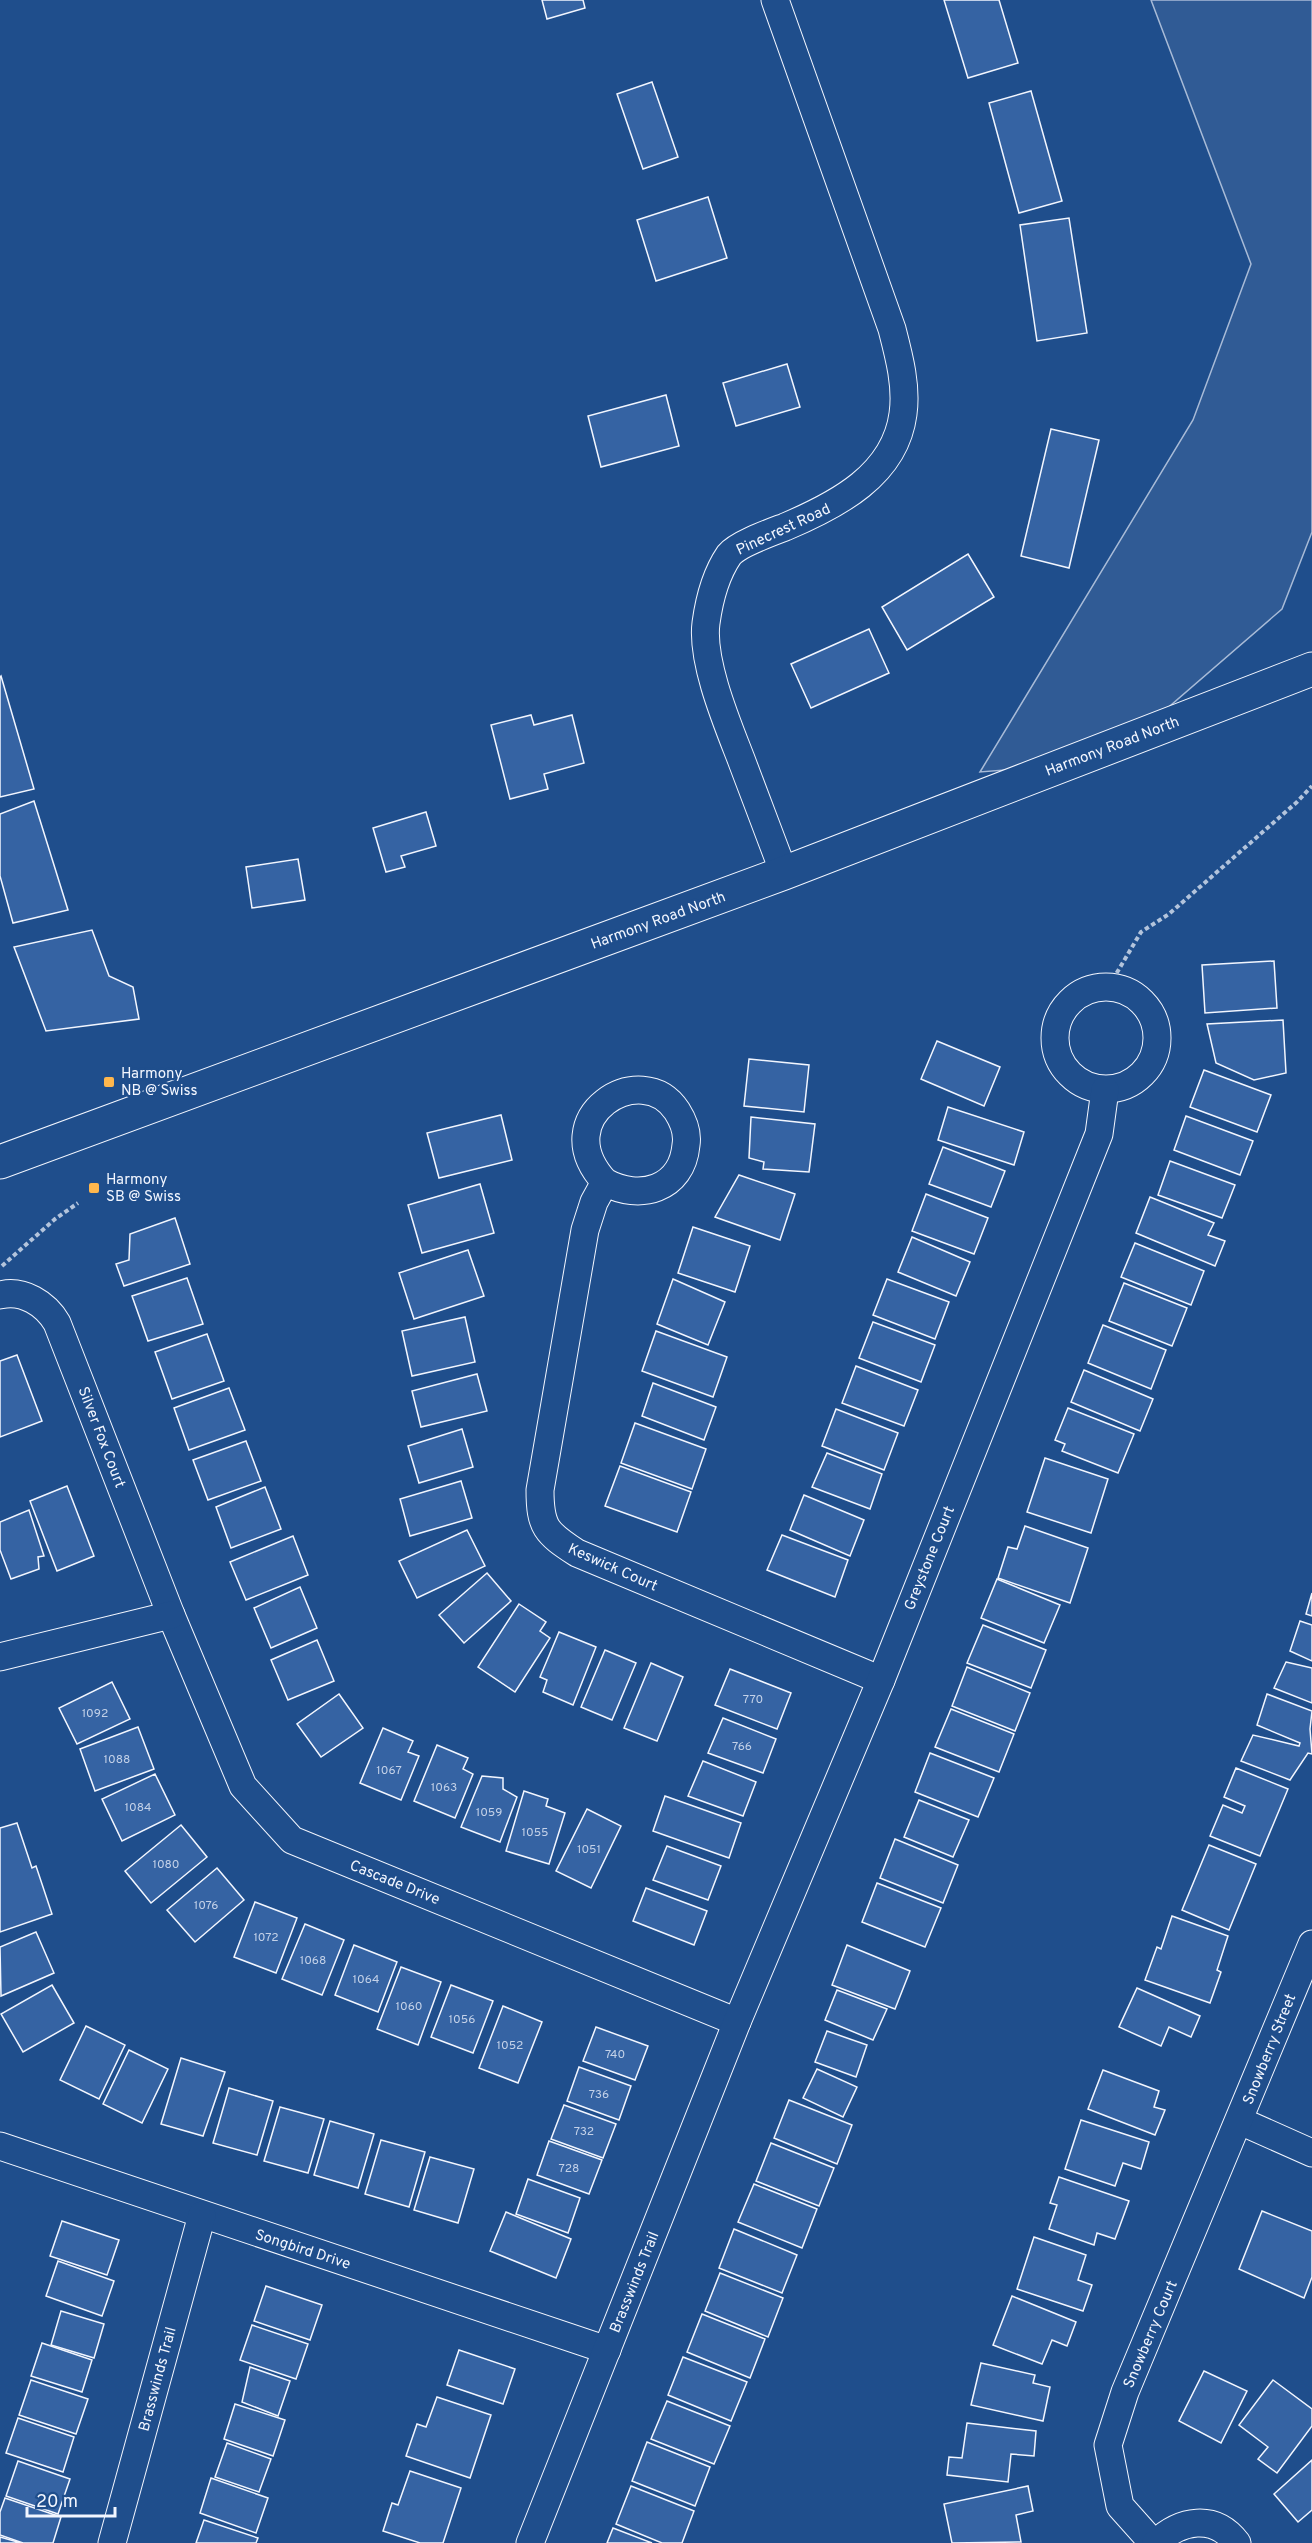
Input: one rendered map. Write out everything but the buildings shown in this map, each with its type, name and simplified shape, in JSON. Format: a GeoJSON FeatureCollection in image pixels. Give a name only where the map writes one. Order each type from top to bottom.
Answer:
{"type":"FeatureCollection","features":[{"type":"Feature","properties":{"kind":"main road","name":"Harmony Road North"},"geometry":{"type":"LineString","coordinates":[[0,1162],[784,873],[1312,669]]}},
{"type":"Feature","properties":{"kind":"street","name":"Pinecrest Road"},"geometry":{"type":"LineString","coordinates":[[775,0],[892,329],[902,372],[903,414],[892,452],[867,481],[833,506],[763,536],[730,554],[714,586],[706,626],[711,670],[726,718],[784,873]]}},
{"type":"Feature","properties":{"kind":"street"},"geometry":{"type":"LineString","coordinates":[[1108,986],[1123,989],[1141,1001],[1153,1018],[1157,1032],[1154,1054],[1143,1073],[1133,1082],[1105,1090],[1090,1087],[1077,1080],[1066,1070],[1056,1050],[1055,1028],[1059,1014],[1068,1002],[1093,987],[1108,986]]}},
{"type":"Feature","properties":{"kind":"street","name":"Greystone Court"},"geometry":{"type":"LineString","coordinates":[[738,2022],[881,1680],[1099,1134],[1105,1090]]}},
{"type":"Feature","properties":{"kind":"street","name":"Keswick Court"},"geometry":{"type":"LineString","coordinates":[[605,1182],[585,1230],[540,1490],[540,1517],[554,1538],[577,1553],[881,1680]]}},
{"type":"Feature","properties":{"kind":"street","name":"Silver Fox Court"},"geometry":{"type":"LineString","coordinates":[[0,1295],[9,1293],[32,1299],[49,1308],[57,1323],[171,1615]]}},
{"type":"Feature","properties":{"kind":"street"},"geometry":{"type":"LineString","coordinates":[[0,1657],[171,1615]]}},
{"type":"Feature","properties":{"kind":"street","name":"Cascade Drive"},"geometry":{"type":"LineString","coordinates":[[171,1615],[243,1786],[292,1840],[738,2022]]}},
{"type":"Feature","properties":{"kind":"street","name":"Snowberry Street"},"geometry":{"type":"LineString","coordinates":[[1240,2121],[1312,1944]]}},
{"type":"Feature","properties":{"kind":"street","name":"Brasswinds Trail"},"geometry":{"type":"LineString","coordinates":[[530,2543],[738,2022]]}},
{"type":"Feature","properties":{"kind":"street"},"geometry":{"type":"LineString","coordinates":[[1240,2121],[1312,2153]]}},
{"type":"Feature","properties":{"kind":"street","name":"Snowberry Court"},"geometry":{"type":"LineString","coordinates":[[1237,2543],[1224,2530],[1207,2523],[1186,2523],[1169,2530],[1154,2543],[1119,2506],[1108,2445],[1125,2392],[1240,2121]]}},
{"type":"Feature","properties":{"kind":"street","name":"Songbird Drive"},"geometry":{"type":"LineString","coordinates":[[0,2145],[607,2350]]}},
{"type":"Feature","properties":{"kind":"street","name":"Brasswinds Trail"},"geometry":{"type":"LineString","coordinates":[[112,2543],[202,2215]]}},
{"type":"Feature","properties":{"kind":"path"},"geometry":{"type":"LineString","coordinates":[[1108,986],[1141,932],[1168,914],[1297,802],[1312,786]]}},
{"type":"Feature","properties":{"kind":"path"},"geometry":{"type":"LineString","coordinates":[[0,1268],[78,1203]]}},
{"type":"Feature","properties":{"kind":"shaded area"},"geometry":{"type":"Polygon","coordinates":[[[1151,0],[1312,0],[1312,532],[1282,609],[1105,762],[980,772],[1193,420],[1251,264],[1151,0]]]}},
{"type":"Feature","properties":{"kind":"place","name":"Harmony NB @ Swiss"},"geometry":{"type":"Point","coordinates":[109,1082]}},
{"type":"Feature","properties":{"kind":"place","name":"Harmony SB @ Swiss"},"geometry":{"type":"Point","coordinates":[94,1188]}}]}
